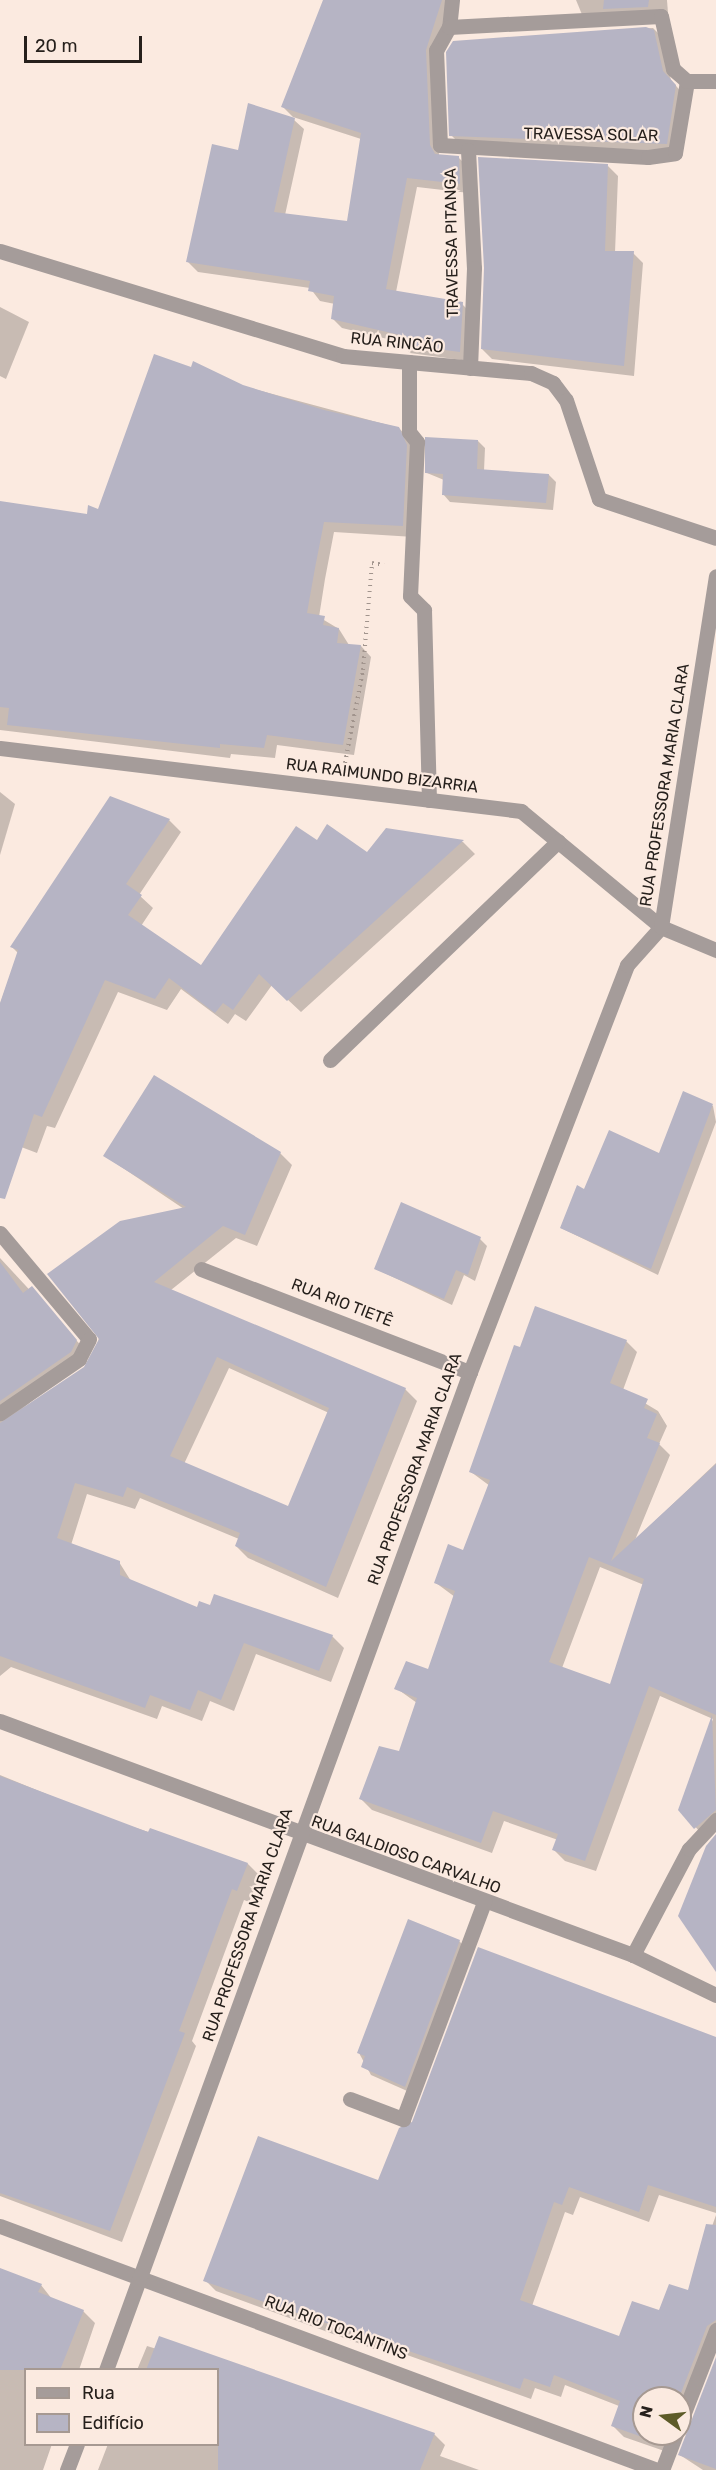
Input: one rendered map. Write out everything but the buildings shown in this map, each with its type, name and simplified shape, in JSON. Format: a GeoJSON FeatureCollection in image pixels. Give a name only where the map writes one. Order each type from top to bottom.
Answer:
{"type":"FeatureCollection","features":[{"type":"Feature","properties":{"kind":"street","name":"TRAVESSA PITANGA"},"geometry":{"type":"LineString","coordinates":[[452,0],[449,27],[436,50],[440,145],[468,150],[474,268],[470,368]]}},
{"type":"Feature","properties":{"kind":"street"},"geometry":{"type":"LineString","coordinates":[[449,27],[661,16],[673,69],[687,81],[716,81]]}},
{"type":"Feature","properties":{"kind":"street","name":"TRAVESSA SOLAR"},"geometry":{"type":"LineString","coordinates":[[468,150],[648,157],[675,153],[687,81]]}},
{"type":"Feature","properties":{"kind":"street","name":"RUA RINCÃO"},"geometry":{"type":"LineString","coordinates":[[0,251],[343,356],[531,373],[553,383],[566,400],[599,499],[716,538]]}},
{"type":"Feature","properties":{"kind":"street"},"geometry":{"type":"LineString","coordinates":[[409,362],[409,432],[417,442],[410,596],[424,610],[429,800]]}},
{"type":"Feature","properties":{"kind":"street","name":"RUA PROFESSORA MARIA CLARA"},"geometry":{"type":"LineString","coordinates":[[107,2368],[144,2275],[298,1835],[470,1372],[627,965],[661,927],[716,576]]}},
{"type":"Feature","properties":{"kind":"street","name":"RUA RAIMUNDO BIZARRIA"},"geometry":{"type":"LineString","coordinates":[[0,748],[521,811],[661,927],[716,950]]}},
{"type":"Feature","properties":{"kind":"street"},"geometry":{"type":"LineString","coordinates":[[330,1060],[558,841]]}},
{"type":"Feature","properties":{"kind":"street"},"geometry":{"type":"LineString","coordinates":[[0,1233],[74,1314],[88,1339],[79,1359],[0,1413]]}},
{"type":"Feature","properties":{"kind":"street","name":"RUA RIO TIETÊ"},"geometry":{"type":"LineString","coordinates":[[201,1269],[470,1372]]}},
{"type":"Feature","properties":{"kind":"street","name":"RUA GALDIOSO CARVALHO"},"geometry":{"type":"LineString","coordinates":[[0,1721],[298,1835],[633,1955]]}},
{"type":"Feature","properties":{"kind":"street"},"geometry":{"type":"LineString","coordinates":[[716,1820],[689,1849],[633,1955],[716,1995]]}},
{"type":"Feature","properties":{"kind":"street"},"geometry":{"type":"LineString","coordinates":[[350,2098],[403,2120],[484,1902]]}},
{"type":"Feature","properties":{"kind":"street","name":"RUA RIO TOCANTINS"},"geometry":{"type":"LineString","coordinates":[[0,2226],[144,2275],[657,2470]]}},
{"type":"Feature","properties":{"kind":"street"},"geometry":{"type":"LineString","coordinates":[[692,2392],[716,2330]]}},
{"type":"Feature","properties":{"kind":"street"},"geometry":{"type":"LineString","coordinates":[[67,2470],[77,2446]]}},
{"type":"Feature","properties":{"kind":"street"},"geometry":{"type":"LineString","coordinates":[[662,2470],[671,2446]]}},
{"type":"Feature","properties":{"kind":"path"},"geometry":{"type":"LineString","coordinates":[[339,790],[363,670],[372,563],[411,569]]}}]}
